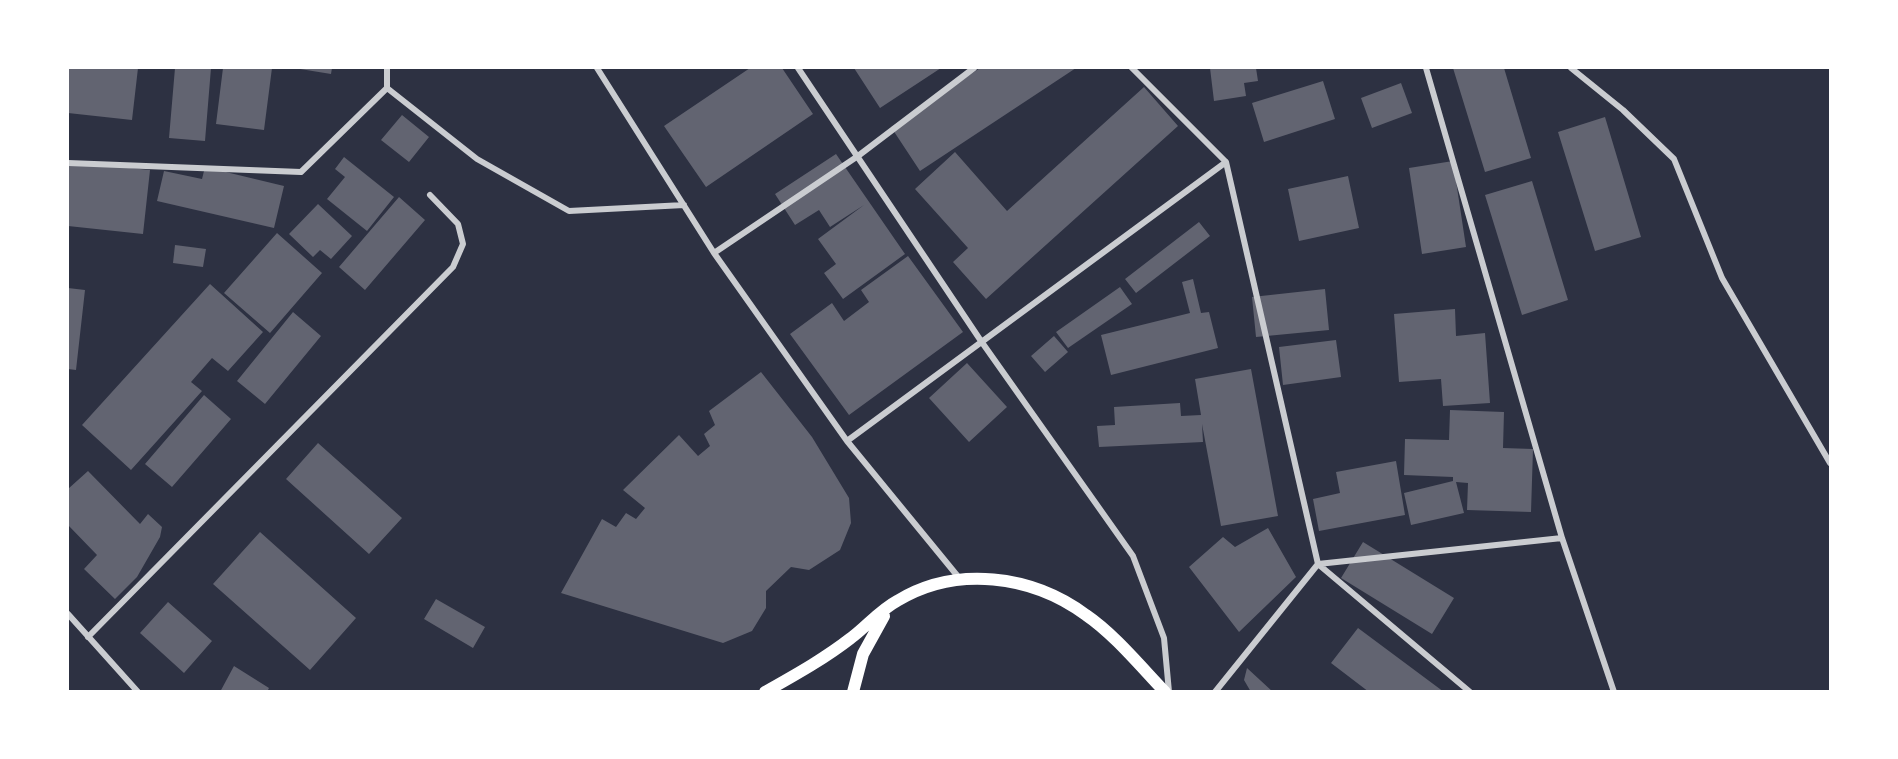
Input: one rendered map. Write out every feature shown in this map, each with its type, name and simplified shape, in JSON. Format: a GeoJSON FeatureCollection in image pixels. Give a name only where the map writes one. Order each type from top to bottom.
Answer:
{"type":"FeatureCollection","features":[{"type":"Feature","properties":{"kind":"main road"},"geometry":{"type":"LineString","coordinates":[[765,692],[804,670],[842,644],[896,601],[927,587],[960,579],[995,579],[1028,585],[1060,597],[1088,616],[1167,692]]}},
{"type":"Feature","properties":{"kind":"main road"},"geometry":{"type":"LineString","coordinates":[[853,692],[862,654],[877,626],[896,601]]}},
{"type":"Feature","properties":{"kind":"street"},"geometry":{"type":"LineString","coordinates":[[68,163],[301,172],[387,88],[387,68]]}},
{"type":"Feature","properties":{"kind":"street"},"geometry":{"type":"LineString","coordinates":[[597,68],[714,252],[847,441],[960,579]]}},
{"type":"Feature","properties":{"kind":"street"},"geometry":{"type":"LineString","coordinates":[[798,68],[981,341],[1133,556],[1164,638],[1167,692]]}},
{"type":"Feature","properties":{"kind":"street"},"geometry":{"type":"LineString","coordinates":[[714,252],[858,156],[974,68]]}},
{"type":"Feature","properties":{"kind":"street"},"geometry":{"type":"LineString","coordinates":[[1132,68],[1226,162],[1318,564],[1470,692]]}},
{"type":"Feature","properties":{"kind":"street"},"geometry":{"type":"LineString","coordinates":[[1426,68],[1562,538],[1614,692]]}},
{"type":"Feature","properties":{"kind":"street"},"geometry":{"type":"LineString","coordinates":[[1571,68],[1623,110],[1674,159],[1722,278],[1830,463]]}},
{"type":"Feature","properties":{"kind":"street"},"geometry":{"type":"LineString","coordinates":[[387,88],[477,159],[569,211],[684,205]]}},
{"type":"Feature","properties":{"kind":"street"},"geometry":{"type":"LineString","coordinates":[[847,441],[1226,162]]}},
{"type":"Feature","properties":{"kind":"street"},"geometry":{"type":"LineString","coordinates":[[88,637],[453,267],[463,244],[458,224],[430,195]]}},
{"type":"Feature","properties":{"kind":"street"},"geometry":{"type":"LineString","coordinates":[[1215,692],[1318,564],[1562,538]]}},
{"type":"Feature","properties":{"kind":"street"},"geometry":{"type":"LineString","coordinates":[[68,614],[138,692]]}},
{"type":"Feature","properties":{"kind":"building"},"geometry":{"type":"Polygon","coordinates":[[[68,68],[138,68],[132,120],[68,113],[68,68]]]}},
{"type":"Feature","properties":{"kind":"building"},"geometry":{"type":"Polygon","coordinates":[[[175,68],[211,68],[205,141],[169,138],[175,68]]]}},
{"type":"Feature","properties":{"kind":"building"},"geometry":{"type":"Polygon","coordinates":[[[223,68],[272,68],[264,130],[216,124],[223,68]]]}},
{"type":"Feature","properties":{"kind":"building"},"geometry":{"type":"Polygon","coordinates":[[[294,68],[332,68],[331,74],[294,68]]]}},
{"type":"Feature","properties":{"kind":"building"},"geometry":{"type":"Polygon","coordinates":[[[750,68],[782,68],[813,114],[706,187],[664,126],[750,68]]]}},
{"type":"Feature","properties":{"kind":"building"},"geometry":{"type":"Polygon","coordinates":[[[854,68],[941,68],[880,108],[854,68]]]}},
{"type":"Feature","properties":{"kind":"building"},"geometry":{"type":"Polygon","coordinates":[[[980,68],[1076,68],[920,171],[891,127],[980,68]]]}},
{"type":"Feature","properties":{"kind":"building"},"geometry":{"type":"Polygon","coordinates":[[[1210,68],[1256,68],[1258,81],[1244,83],[1246,96],[1214,101],[1210,68]]]}},
{"type":"Feature","properties":{"kind":"building"},"geometry":{"type":"Polygon","coordinates":[[[1453,68],[1504,68],[1531,158],[1485,172],[1453,68]]]}},
{"type":"Feature","properties":{"kind":"building"},"geometry":{"type":"Polygon","coordinates":[[[1323,81],[1335,119],[1264,142],[1252,103],[1323,81]]]}},
{"type":"Feature","properties":{"kind":"building"},"geometry":{"type":"Polygon","coordinates":[[[1401,83],[1412,113],[1372,128],[1361,98],[1401,83]]]}},
{"type":"Feature","properties":{"kind":"building"},"geometry":{"type":"Polygon","coordinates":[[[1144,87],[1178,126],[986,299],[953,262],[968,248],[915,189],[955,152],[1007,211],[1144,87]]]}},
{"type":"Feature","properties":{"kind":"building"},"geometry":{"type":"Polygon","coordinates":[[[402,115],[429,137],[409,162],[381,140],[402,115]]]}},
{"type":"Feature","properties":{"kind":"building"},"geometry":{"type":"Polygon","coordinates":[[[1605,117],[1641,237],[1595,251],[1558,132],[1605,117]]]}},
{"type":"Feature","properties":{"kind":"building"},"geometry":{"type":"Polygon","coordinates":[[[836,154],[905,254],[843,299],[824,273],[836,264],[818,239],[864,205],[830,227],[819,210],[795,225],[775,194],[836,154]]]}},
{"type":"Feature","properties":{"kind":"building"},"geometry":{"type":"Polygon","coordinates":[[[344,157],[394,197],[367,231],[327,199],[345,177],[335,169],[344,157]]]}},
{"type":"Feature","properties":{"kind":"building"},"geometry":{"type":"Polygon","coordinates":[[[1453,161],[1466,247],[1422,254],[1409,168],[1453,161]]]}},
{"type":"Feature","properties":{"kind":"building"},"geometry":{"type":"Polygon","coordinates":[[[68,162],[150,170],[143,234],[68,226],[68,162]]]}},
{"type":"Feature","properties":{"kind":"building"},"geometry":{"type":"Polygon","coordinates":[[[205,167],[284,186],[274,228],[157,201],[164,171],[202,179],[205,167]]]}},
{"type":"Feature","properties":{"kind":"building"},"geometry":{"type":"Polygon","coordinates":[[[1348,176],[1359,228],[1299,241],[1288,189],[1348,176]]]}},
{"type":"Feature","properties":{"kind":"building"},"geometry":{"type":"Polygon","coordinates":[[[1532,181],[1568,300],[1522,315],[1485,195],[1532,181]]]}},
{"type":"Feature","properties":{"kind":"building"},"geometry":{"type":"Polygon","coordinates":[[[399,197],[425,220],[365,290],[339,267],[399,197]]]}},
{"type":"Feature","properties":{"kind":"building"},"geometry":{"type":"Polygon","coordinates":[[[318,204],[352,236],[331,259],[320,250],[313,257],[289,234],[318,204]]]}},
{"type":"Feature","properties":{"kind":"building"},"geometry":{"type":"Polygon","coordinates":[[[1199,222],[1210,236],[1136,293],[1125,279],[1199,222]]]}},
{"type":"Feature","properties":{"kind":"building"},"geometry":{"type":"Polygon","coordinates":[[[277,233],[322,273],[270,333],[224,293],[277,233]]]}},
{"type":"Feature","properties":{"kind":"building"},"geometry":{"type":"Polygon","coordinates":[[[175,245],[206,249],[203,267],[173,263],[175,245]]]}},
{"type":"Feature","properties":{"kind":"building"},"geometry":{"type":"Polygon","coordinates":[[[908,256],[963,332],[849,415],[790,334],[832,303],[844,321],[869,302],[861,290],[908,256]]]}},
{"type":"Feature","properties":{"kind":"building"},"geometry":{"type":"Polygon","coordinates":[[[1193,279],[1201,313],[1209,312],[1218,348],[1111,375],[1101,335],[1190,313],[1182,282],[1193,279]]]}},
{"type":"Feature","properties":{"kind":"building"},"geometry":{"type":"Polygon","coordinates":[[[210,284],[263,332],[228,371],[212,358],[191,382],[202,391],[131,470],[82,425],[210,284]]]}},
{"type":"Feature","properties":{"kind":"building"},"geometry":{"type":"Polygon","coordinates":[[[1120,287],[1132,304],[1068,348],[1056,332],[1120,287]]]}},
{"type":"Feature","properties":{"kind":"building"},"geometry":{"type":"Polygon","coordinates":[[[68,288],[85,290],[76,370],[68,369],[68,288]]]}},
{"type":"Feature","properties":{"kind":"building"},"geometry":{"type":"Polygon","coordinates":[[[1325,289],[1329,330],[1256,337],[1252,297],[1325,289]]]}},
{"type":"Feature","properties":{"kind":"building"},"geometry":{"type":"Polygon","coordinates":[[[1455,309],[1456,336],[1485,333],[1490,403],[1443,406],[1441,379],[1399,382],[1394,314],[1455,309]]]}},
{"type":"Feature","properties":{"kind":"building"},"geometry":{"type":"Polygon","coordinates":[[[293,312],[321,336],[265,404],[237,381],[293,312]]]}},
{"type":"Feature","properties":{"kind":"building"},"geometry":{"type":"Polygon","coordinates":[[[1054,336],[1068,352],[1045,372],[1031,356],[1054,336]]]}},
{"type":"Feature","properties":{"kind":"building"},"geometry":{"type":"Polygon","coordinates":[[[1336,340],[1341,377],[1283,385],[1279,347],[1336,340]]]}},
{"type":"Feature","properties":{"kind":"building"},"geometry":{"type":"Polygon","coordinates":[[[967,363],[1007,407],[969,442],[929,398],[967,363]]]}},
{"type":"Feature","properties":{"kind":"building"},"geometry":{"type":"Polygon","coordinates":[[[1251,369],[1278,516],[1221,526],[1202,424],[1203,442],[1099,447],[1097,426],[1115,425],[1114,407],[1180,403],[1181,416],[1201,415],[1195,379],[1251,369]]]}},
{"type":"Feature","properties":{"kind":"building"},"geometry":{"type":"Polygon","coordinates":[[[761,372],[812,437],[849,498],[851,523],[840,550],[809,570],[791,567],[766,591],[766,608],[752,631],[723,643],[561,593],[602,519],[616,527],[626,513],[636,519],[645,508],[623,490],[679,435],[698,456],[710,446],[704,434],[715,425],[709,411],[761,372]]]}},
{"type":"Feature","properties":{"kind":"building"},"geometry":{"type":"Polygon","coordinates":[[[204,395],[231,419],[172,487],[145,464],[204,395]]]}},
{"type":"Feature","properties":{"kind":"building"},"geometry":{"type":"Polygon","coordinates":[[[1450,410],[1504,412],[1503,448],[1533,449],[1531,512],[1467,510],[1468,483],[1456,482],[1464,513],[1411,525],[1404,493],[1453,481],[1453,477],[1404,475],[1405,439],[1449,440],[1450,410]]]}},
{"type":"Feature","properties":{"kind":"building"},"geometry":{"type":"Polygon","coordinates":[[[318,443],[402,518],[369,554],[286,479],[318,443]]]}},
{"type":"Feature","properties":{"kind":"building"},"geometry":{"type":"Polygon","coordinates":[[[1396,461],[1405,515],[1319,531],[1313,499],[1340,493],[1336,472],[1396,461]]]}},
{"type":"Feature","properties":{"kind":"building"},"geometry":{"type":"Polygon","coordinates":[[[88,471],[140,524],[148,514],[162,527],[160,537],[137,577],[115,599],[84,569],[97,555],[68,525],[68,489],[88,471]]]}},
{"type":"Feature","properties":{"kind":"building"},"geometry":{"type":"Polygon","coordinates":[[[1268,528],[1296,577],[1239,632],[1189,567],[1223,537],[1235,547],[1268,528]]]}},
{"type":"Feature","properties":{"kind":"building"},"geometry":{"type":"Polygon","coordinates":[[[260,532],[356,618],[310,670],[213,584],[260,532]]]}},
{"type":"Feature","properties":{"kind":"building"},"geometry":{"type":"Polygon","coordinates":[[[1363,542],[1454,598],[1432,634],[1341,578],[1363,542]]]}},
{"type":"Feature","properties":{"kind":"building"},"geometry":{"type":"Polygon","coordinates":[[[436,599],[485,627],[473,648],[424,619],[436,599]]]}},
{"type":"Feature","properties":{"kind":"building"},"geometry":{"type":"Polygon","coordinates":[[[168,602],[212,641],[184,673],[140,633],[168,602]]]}},
{"type":"Feature","properties":{"kind":"building"},"geometry":{"type":"Polygon","coordinates":[[[1358,628],[1444,692],[1369,692],[1331,663],[1358,628]]]}},
{"type":"Feature","properties":{"kind":"building"},"geometry":{"type":"Polygon","coordinates":[[[234,666],[269,688],[267,692],[220,692],[234,666]]]}},
{"type":"Feature","properties":{"kind":"building"},"geometry":{"type":"Polygon","coordinates":[[[1247,668],[1273,692],[1251,692],[1244,680],[1247,668]]]}}]}
